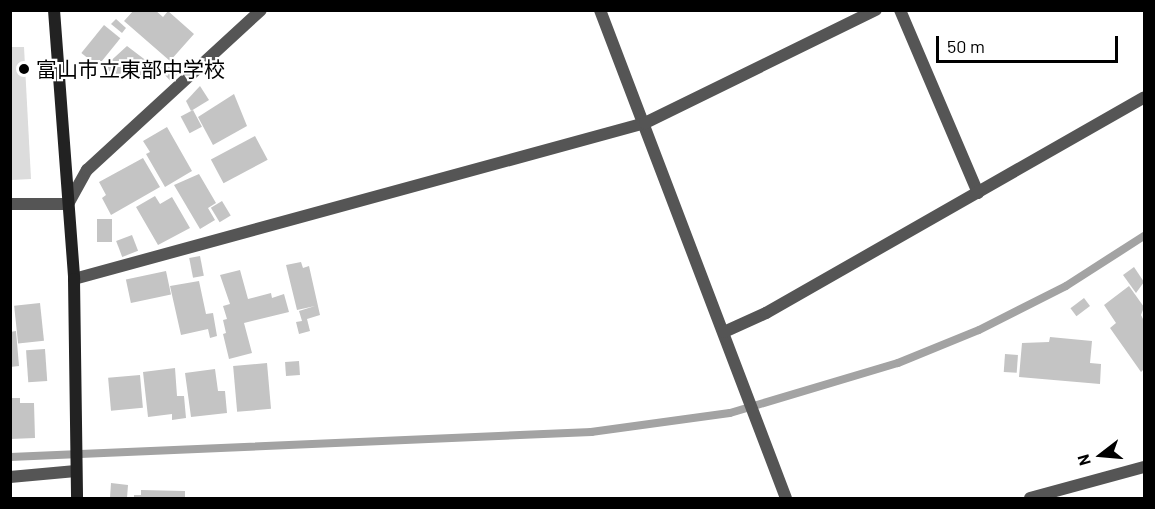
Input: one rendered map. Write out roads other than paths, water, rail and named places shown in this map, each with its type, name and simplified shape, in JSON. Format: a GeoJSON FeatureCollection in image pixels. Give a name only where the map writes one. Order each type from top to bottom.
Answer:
{"type":"FeatureCollection","features":[{"type":"Feature","properties":{"kind":"street"},"geometry":{"type":"LineString","coordinates":[[54,10],[74,279],[77,498]]}},
{"type":"Feature","properties":{"kind":"street"},"geometry":{"type":"LineString","coordinates":[[68,204],[87,170],[261,10]]}},
{"type":"Feature","properties":{"kind":"street"},"geometry":{"type":"LineString","coordinates":[[600,10],[645,123],[786,498]]}},
{"type":"Feature","properties":{"kind":"street"},"geometry":{"type":"LineString","coordinates":[[74,279],[645,123],[876,10]]}},
{"type":"Feature","properties":{"kind":"street"},"geometry":{"type":"LineString","coordinates":[[900,10],[978,193]]}},
{"type":"Feature","properties":{"kind":"street"},"geometry":{"type":"LineString","coordinates":[[724,332],[766,313],[1144,97]]}},
{"type":"Feature","properties":{"kind":"street"},"geometry":{"type":"LineString","coordinates":[[10,204],[68,204]]}},
{"type":"Feature","properties":{"kind":"street"},"geometry":{"type":"LineString","coordinates":[[1030,498],[1144,467]]}},
{"type":"Feature","properties":{"kind":"street"},"geometry":{"type":"LineString","coordinates":[[10,477],[76,471]]}},
{"type":"Feature","properties":{"kind":"waterway"},"geometry":{"type":"LineString","coordinates":[[10,457],[591,432],[730,413],[898,363],[979,330],[1066,286],[1144,236]]}},
{"type":"Feature","properties":{"kind":"place","name":"富山市立東部中学校"},"geometry":{"type":"Point","coordinates":[24,69]}}]}
